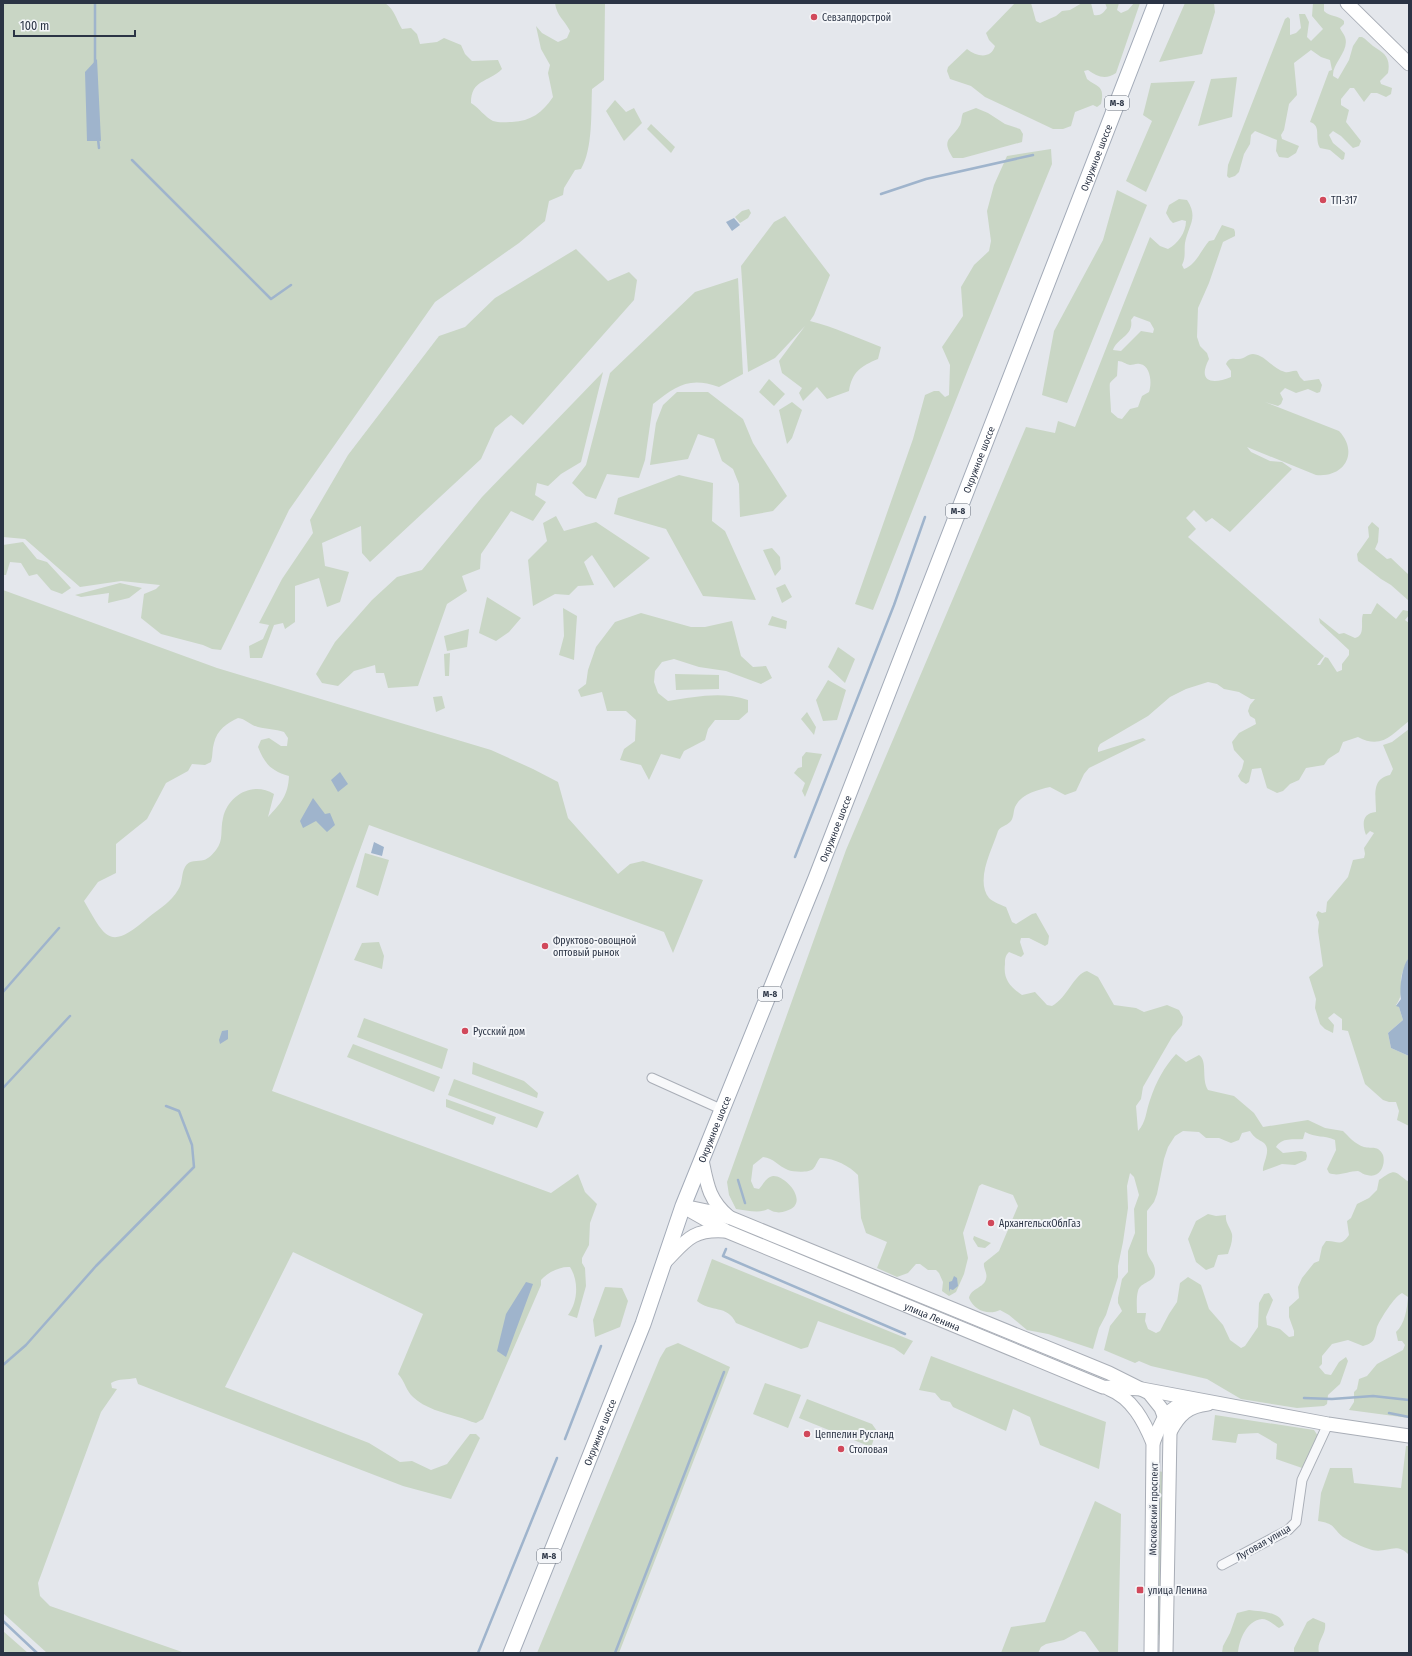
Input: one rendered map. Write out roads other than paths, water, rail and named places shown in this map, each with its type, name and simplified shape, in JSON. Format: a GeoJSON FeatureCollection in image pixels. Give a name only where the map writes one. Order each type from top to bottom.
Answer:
{"type":"FeatureCollection","features":[{"type":"Feature","properties":{"kind":"main road","name":"Окружное шоссе"},"geometry":{"type":"LineString","coordinates":[[511,1653],[643,1324],[683,1206],[816,878],[1156,3]]}},
{"type":"Feature","properties":{"kind":"main road"},"geometry":{"type":"LineString","coordinates":[[1347,3],[1409,64]]}},
{"type":"Feature","properties":{"kind":"main road","name":"улица Ленина"},"geometry":{"type":"LineString","coordinates":[[702,1160],[706,1184],[712,1198],[731,1218]]}},
{"type":"Feature","properties":{"kind":"main road","name":"улица Ленина"},"geometry":{"type":"LineString","coordinates":[[683,1206],[707,1210],[731,1218],[952,1310],[1109,1373],[1142,1389]]}},
{"type":"Feature","properties":{"kind":"main road","name":"улица Ленина"},"geometry":{"type":"LineString","coordinates":[[683,1206],[726,1231],[1104,1387],[1142,1389],[1212,1404],[1409,1436]]}},
{"type":"Feature","properties":{"kind":"main road","name":"улица Ленина"},"geometry":{"type":"LineString","coordinates":[[664,1263],[693,1235],[708,1230],[726,1231]]}},
{"type":"Feature","properties":{"kind":"main road"},"geometry":{"type":"LineString","coordinates":[[944,1321],[952,1310]]}},
{"type":"Feature","properties":{"kind":"main road","name":"Московский проспект"},"geometry":{"type":"LineString","coordinates":[[1104,1387],[1117,1392],[1130,1404],[1145,1423],[1154,1443],[1151,1648]]}},
{"type":"Feature","properties":{"kind":"main road","name":"Московский проспект"},"geometry":{"type":"LineString","coordinates":[[1142,1389],[1149,1394],[1161,1408],[1170,1432],[1166,1652]]}},
{"type":"Feature","properties":{"kind":"main road"},"geometry":{"type":"LineString","coordinates":[[1154,1443],[1164,1415],[1178,1405],[1191,1399]]}},
{"type":"Feature","properties":{"kind":"main road"},"geometry":{"type":"LineString","coordinates":[[1170,1432],[1179,1416],[1198,1405],[1212,1404]]}},
{"type":"Feature","properties":{"kind":"main road"},"geometry":{"type":"LineString","coordinates":[[1151,1648],[1166,1652]]}},
{"type":"Feature","properties":{"kind":"street"},"geometry":{"type":"LineString","coordinates":[[652,1078],[723,1110]]}},
{"type":"Feature","properties":{"kind":"street","name":"Луговая улица"},"geometry":{"type":"LineString","coordinates":[[1222,1565],[1288,1530],[1296,1522],[1302,1480],[1328,1424]]}},
{"type":"Feature","properties":{"kind":"water"},"geometry":{"type":"Polygon","coordinates":[[[97,59],[101,141],[87,141],[85,72],[97,59]]]}},
{"type":"Feature","properties":{"kind":"water"},"geometry":{"type":"Polygon","coordinates":[[[734,218],[740,225],[732,231],[726,222],[734,218]]]}},
{"type":"Feature","properties":{"kind":"water"},"geometry":{"type":"Polygon","coordinates":[[[340,772],[348,784],[338,792],[331,780],[340,772]]]}},
{"type":"Feature","properties":{"kind":"water"},"geometry":{"type":"Polygon","coordinates":[[[313,798],[325,814],[330,813],[335,825],[327,832],[316,821],[303,828],[300,821],[313,798]]]}},
{"type":"Feature","properties":{"kind":"water"},"geometry":{"type":"Polygon","coordinates":[[[374,842],[384,847],[382,856],[371,853],[374,842]]]}},
{"type":"Feature","properties":{"kind":"water"},"geometry":{"type":"Polygon","coordinates":[[[1408,959],[1409,1056],[1391,1048],[1388,1033],[1403,1020],[1399,1007],[1396,1006],[1401,999],[1400,990],[1402,978],[1404,967],[1408,959]]]}},
{"type":"Feature","properties":{"kind":"water"},"geometry":{"type":"Polygon","coordinates":[[[228,1030],[228,1039],[220,1044],[219,1040],[222,1031],[228,1030]]]}},
{"type":"Feature","properties":{"kind":"water"},"geometry":{"type":"Polygon","coordinates":[[[954,1276],[957,1278],[958,1286],[953,1290],[950,1289],[949,1292],[949,1282],[952,1281],[954,1276]]]}},
{"type":"Feature","properties":{"kind":"water"},"geometry":{"type":"Polygon","coordinates":[[[526,1282],[533,1284],[506,1357],[497,1351],[506,1314],[526,1282]]]}},
{"type":"Feature","properties":{"kind":"waterway"},"geometry":{"type":"LineString","coordinates":[[95,3],[95,64]]}},
{"type":"Feature","properties":{"kind":"waterway"},"geometry":{"type":"LineString","coordinates":[[98,139],[99,148]]}},
{"type":"Feature","properties":{"kind":"waterway"},"geometry":{"type":"LineString","coordinates":[[881,194],[926,179],[1033,155]]}},
{"type":"Feature","properties":{"kind":"waterway"},"geometry":{"type":"LineString","coordinates":[[132,160],[271,299],[291,285]]}},
{"type":"Feature","properties":{"kind":"waterway"},"geometry":{"type":"LineString","coordinates":[[795,857],[894,605],[925,517]]}},
{"type":"Feature","properties":{"kind":"waterway"},"geometry":{"type":"LineString","coordinates":[[3,992],[59,928]]}},
{"type":"Feature","properties":{"kind":"waterway"},"geometry":{"type":"LineString","coordinates":[[3,1088],[70,1016]]}},
{"type":"Feature","properties":{"kind":"waterway"},"geometry":{"type":"LineString","coordinates":[[3,1365],[26,1345],[96,1266],[194,1167],[192,1145],[179,1111],[166,1106]]}},
{"type":"Feature","properties":{"kind":"waterway"},"geometry":{"type":"LineString","coordinates":[[738,1180],[745,1203]]}},
{"type":"Feature","properties":{"kind":"waterway"},"geometry":{"type":"LineString","coordinates":[[726,1249],[723,1256],[905,1334]]}},
{"type":"Feature","properties":{"kind":"waterway"},"geometry":{"type":"LineString","coordinates":[[565,1439],[601,1346]]}},
{"type":"Feature","properties":{"kind":"waterway"},"geometry":{"type":"LineString","coordinates":[[615,1653],[724,1372]]}},
{"type":"Feature","properties":{"kind":"waterway"},"geometry":{"type":"LineString","coordinates":[[1304,1398],[1332,1399],[1373,1396],[1409,1400]]}},
{"type":"Feature","properties":{"kind":"waterway"},"geometry":{"type":"LineString","coordinates":[[1389,1413],[1409,1417]]}},
{"type":"Feature","properties":{"kind":"waterway"},"geometry":{"type":"LineString","coordinates":[[478,1653],[557,1458]]}},
{"type":"Feature","properties":{"kind":"waterway"},"geometry":{"type":"LineString","coordinates":[[3,1621],[37,1653]]}},
{"type":"Feature","properties":{"kind":"place","name":"Севзапдорстрой"},"geometry":{"type":"Point","coordinates":[814,17]}},
{"type":"Feature","properties":{"kind":"place","name":"ТП-317"},"geometry":{"type":"Point","coordinates":[1323,200]}},
{"type":"Feature","properties":{"kind":"place","name":"Фруктово-овощной оптовый рынок"},"geometry":{"type":"Point","coordinates":[545,946]}},
{"type":"Feature","properties":{"kind":"place","name":"Русский дом"},"geometry":{"type":"Point","coordinates":[465,1031]}},
{"type":"Feature","properties":{"kind":"place","name":"АрхангельскОблГаз"},"geometry":{"type":"Point","coordinates":[991,1223]}},
{"type":"Feature","properties":{"kind":"place","name":"Цеппелин Русланд"},"geometry":{"type":"Point","coordinates":[807,1434]}},
{"type":"Feature","properties":{"kind":"place","name":"Столовая"},"geometry":{"type":"Point","coordinates":[841,1449]}},
{"type":"Feature","properties":{"kind":"place","name":"улица Ленина"},"geometry":{"type":"Point","coordinates":[1140,1590]}}]}
